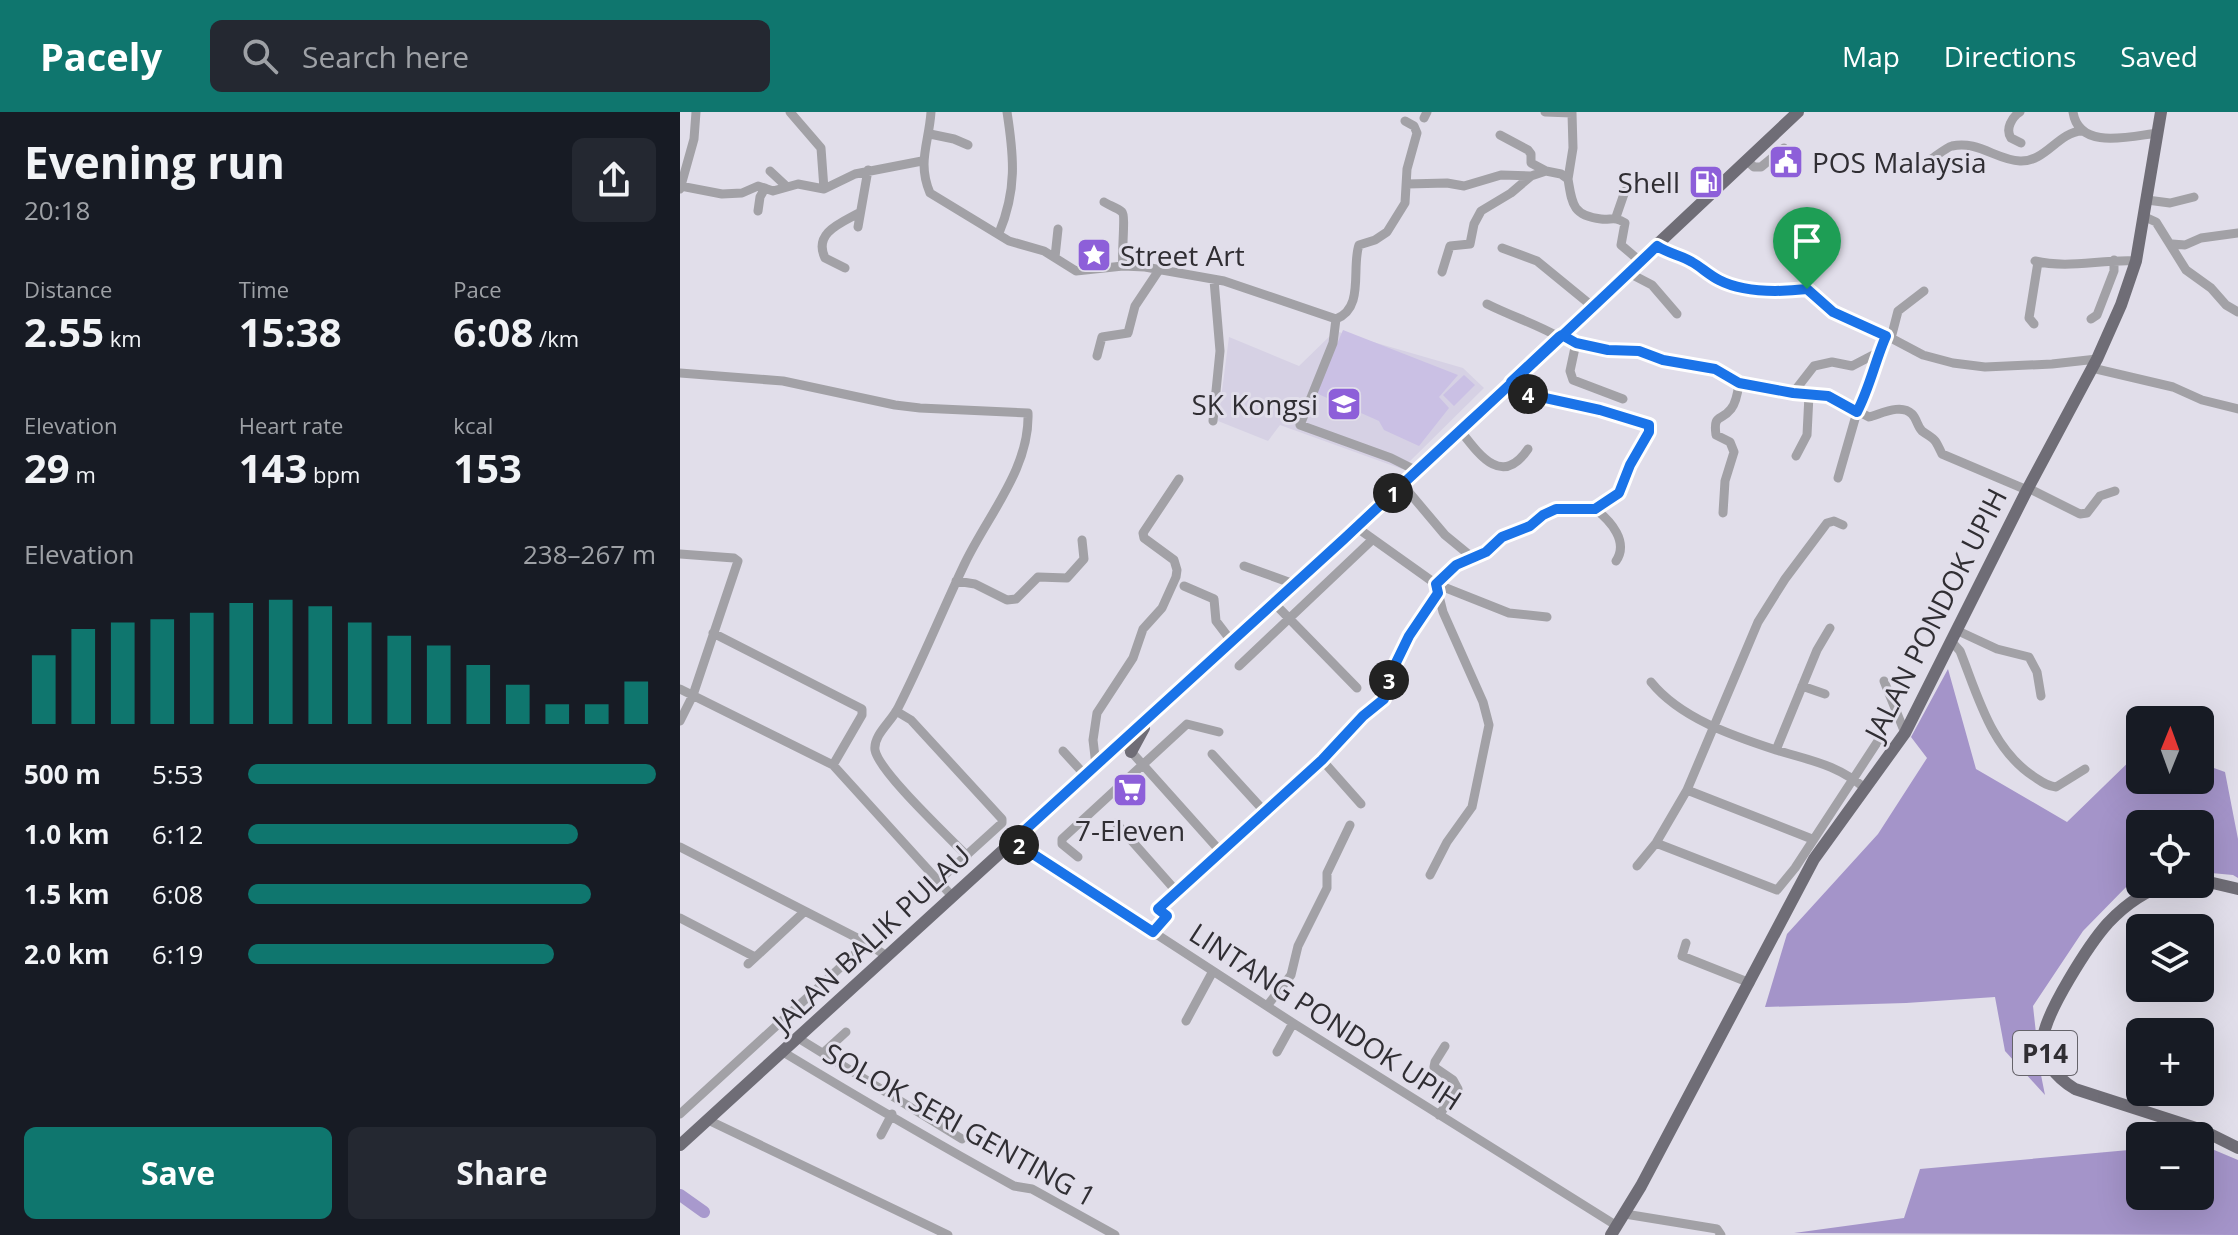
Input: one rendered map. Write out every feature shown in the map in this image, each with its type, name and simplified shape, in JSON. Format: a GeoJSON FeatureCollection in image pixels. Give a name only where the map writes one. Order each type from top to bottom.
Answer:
{"type":"FeatureCollection","features":[{"type":"Feature","properties":{"kind":"main road"},"geometry":{"type":"LineString","coordinates":[[1018,845],[1030,827],[1091,770],[1128,748],[1155,712],[1641,262],[1798,112]]}},
{"type":"Feature","properties":{"kind":"main road","name":"JALAN PONDOK UPIH"},"geometry":{"type":"LineString","coordinates":[[1614,1231],[1814,859],[1905,733],[2027,489],[2095,363],[2121,305],[2136,261],[2161,112]]}},
{"type":"Feature","properties":{"kind":"main road","name":"JALAN BALIK PULAU"},"geometry":{"type":"LineString","coordinates":[[680,1145],[951,895],[1000,853],[1018,845]]}},
{"type":"Feature","properties":{"kind":"main road"},"geometry":{"type":"LineString","coordinates":[[2214,883],[2238,889]]}},
{"type":"Feature","properties":{"kind":"main road","name":"P14"},"geometry":{"type":"LineString","coordinates":[[2140,898],[2108,924],[2057,998],[2043,1039],[2051,1069],[2075,1089],[2202,1130],[2238,1148]]}},
{"type":"Feature","properties":{"kind":"street"},"geometry":{"type":"LineString","coordinates":[[696,112],[694,139],[681,182],[722,194],[742,193],[758,186],[773,191],[785,185],[806,184],[824,189],[868,170],[922,161]]}},
{"type":"Feature","properties":{"kind":"street"},"geometry":{"type":"LineString","coordinates":[[790,112],[821,148],[824,189]]}},
{"type":"Feature","properties":{"kind":"street"},"geometry":{"type":"LineString","coordinates":[[931,112],[930,134],[922,161],[928,188],[935,199],[1017,244],[1044,251],[1080,272],[1123,266],[1214,280],[1247,288],[1336,319],[1344,315],[1352,301],[1357,283],[1356,256],[1359,245],[1387,232],[1405,203],[1407,169],[1417,133],[1414,126],[1405,121]]}},
{"type":"Feature","properties":{"kind":"street"},"geometry":{"type":"LineString","coordinates":[[999,233],[1011,199],[1013,182],[1007,112]]}},
{"type":"Feature","properties":{"kind":"street"},"geometry":{"type":"LineString","coordinates":[[1545,112],[1572,113],[1573,148],[1568,179],[1570,200],[1577,211],[1599,219],[1616,217],[1625,225],[1621,245],[1641,262]]}},
{"type":"Feature","properties":{"kind":"street"},"geometry":{"type":"LineString","coordinates":[[2020,112],[2013,118],[2008,131],[2011,138],[2021,143]]}},
{"type":"Feature","properties":{"kind":"street"},"geometry":{"type":"LineString","coordinates":[[2073,112],[2076,124],[2082,131]]}},
{"type":"Feature","properties":{"kind":"street"},"geometry":{"type":"LineString","coordinates":[[1930,160],[1952,146],[1977,146],[2024,161],[2039,156],[2071,132],[2082,131],[2107,138],[2158,133]]}},
{"type":"Feature","properties":{"kind":"street"},"geometry":{"type":"LineString","coordinates":[[930,134],[968,145]]}},
{"type":"Feature","properties":{"kind":"street"},"geometry":{"type":"LineString","coordinates":[[1500,135],[1528,150],[1531,163],[1568,179]]}},
{"type":"Feature","properties":{"kind":"street"},"geometry":{"type":"LineString","coordinates":[[1746,160],[1754,167],[1761,167],[1784,148]]}},
{"type":"Feature","properties":{"kind":"street"},"geometry":{"type":"LineString","coordinates":[[858,227],[868,170]]}},
{"type":"Feature","properties":{"kind":"street"},"geometry":{"type":"LineString","coordinates":[[770,171],[785,185]]}},
{"type":"Feature","properties":{"kind":"street"},"geometry":{"type":"LineString","coordinates":[[1442,272],[1450,246],[1470,244],[1474,224],[1481,211],[1511,193],[1531,176],[1546,171]]}},
{"type":"Feature","properties":{"kind":"street"},"geometry":{"type":"LineString","coordinates":[[1407,184],[1447,183],[1464,186],[1509,174],[1531,176]]}},
{"type":"Feature","properties":{"kind":"street"},"geometry":{"type":"LineString","coordinates":[[758,211],[765,188]]}},
{"type":"Feature","properties":{"kind":"street"},"geometry":{"type":"LineString","coordinates":[[1616,217],[1625,191]]}},
{"type":"Feature","properties":{"kind":"street"},"geometry":{"type":"LineString","coordinates":[[2147,200],[2170,203],[2194,197]]}},
{"type":"Feature","properties":{"kind":"street"},"geometry":{"type":"LineString","coordinates":[[1104,202],[1125,216],[1121,246],[1123,266]]}},
{"type":"Feature","properties":{"kind":"street"},"geometry":{"type":"LineString","coordinates":[[845,268],[825,258],[822,244],[833,227],[859,213]]}},
{"type":"Feature","properties":{"kind":"street"},"geometry":{"type":"LineString","coordinates":[[2145,217],[2156,222],[2186,270],[2238,312]]}},
{"type":"Feature","properties":{"kind":"street"},"geometry":{"type":"LineString","coordinates":[[1055,257],[1058,229]]}},
{"type":"Feature","properties":{"kind":"street"},"geometry":{"type":"LineString","coordinates":[[2172,244],[2185,245],[2201,238],[2238,233]]}},
{"type":"Feature","properties":{"kind":"street"},"geometry":{"type":"LineString","coordinates":[[1657,246],[1670,255],[1690,260],[1720,281],[1730,284],[1783,292],[1807,289],[1833,312],[1923,355],[1985,367],[2095,363],[2173,387],[2202,400],[2238,409]]}},
{"type":"Feature","properties":{"kind":"street"},"geometry":{"type":"LineString","coordinates":[[1502,248],[1537,261],[1592,306]]}},
{"type":"Feature","properties":{"kind":"street"},"geometry":{"type":"LineString","coordinates":[[2034,324],[2029,318],[2036,261],[2059,266],[2114,260],[2136,261]]}},
{"type":"Feature","properties":{"kind":"street"},"geometry":{"type":"LineString","coordinates":[[2091,319],[2097,315],[2114,271],[2114,260]]}},
{"type":"Feature","properties":{"kind":"street"},"geometry":{"type":"LineString","coordinates":[[1097,356],[1102,337],[1128,333],[1135,306],[1159,270]]}},
{"type":"Feature","properties":{"kind":"street"},"geometry":{"type":"LineString","coordinates":[[1629,273],[1652,285],[1677,314]]}},
{"type":"Feature","properties":{"kind":"street"},"geometry":{"type":"LineString","coordinates":[[1213,421],[1220,351],[1214,280]]}},
{"type":"Feature","properties":{"kind":"street"},"geometry":{"type":"LineString","coordinates":[[1838,478],[1857,412],[1870,385],[1873,364],[1889,337],[1898,311],[1924,291]]}},
{"type":"Feature","properties":{"kind":"street"},"geometry":{"type":"LineString","coordinates":[[1487,304],[1576,343],[1608,350],[1639,351],[1663,360],[1707,367],[1739,383],[1828,396],[1869,417],[1906,410],[1921,430],[1935,438],[1942,454],[2080,514],[2087,513],[2100,496],[2115,491]]}},
{"type":"Feature","properties":{"kind":"street"},"geometry":{"type":"LineString","coordinates":[[1336,319],[1333,343],[1300,425],[1391,458],[1417,471]]}},
{"type":"Feature","properties":{"kind":"street"},"geometry":{"type":"LineString","coordinates":[[1576,343],[1570,371],[1573,380],[1623,399]]}},
{"type":"Feature","properties":{"kind":"street"},"geometry":{"type":"LineString","coordinates":[[1793,393],[1814,366],[1832,362],[1856,365],[1879,352]]}},
{"type":"Feature","properties":{"kind":"street"},"geometry":{"type":"LineString","coordinates":[[680,373],[783,381],[895,405],[1028,413],[1012,482],[976,539],[896,711],[878,737],[876,754],[895,780],[967,856]]}},
{"type":"Feature","properties":{"kind":"street"},"geometry":{"type":"LineString","coordinates":[[1153,932],[1167,916],[1158,909],[1331,753],[1363,716],[1384,699],[1390,675],[1409,636],[1453,567],[1486,552],[1508,533],[1530,526],[1556,509],[1595,509],[1622,490],[1630,465],[1649,432],[1649,425],[1600,410],[1522,393],[1511,382]]}},
{"type":"Feature","properties":{"kind":"street"},"geometry":{"type":"LineString","coordinates":[[1723,513],[1724,485],[1734,449],[1730,442],[1716,435],[1715,423],[1717,418],[1733,407],[1739,383]]}},
{"type":"Feature","properties":{"kind":"street"},"geometry":{"type":"LineString","coordinates":[[1796,456],[1807,435],[1809,395]]}},
{"type":"Feature","properties":{"kind":"street"},"geometry":{"type":"LineString","coordinates":[[1460,430],[1485,458],[1501,467],[1519,463],[1528,449]]}},
{"type":"Feature","properties":{"kind":"street"},"geometry":{"type":"LineString","coordinates":[[1091,770],[1097,713],[1133,658],[1143,629],[1162,608],[1176,577],[1174,560],[1144,538],[1143,533],[1179,479]]}},
{"type":"Feature","properties":{"kind":"street"},"geometry":{"type":"LineString","coordinates":[[1402,484],[1445,535],[1473,558]]}},
{"type":"Feature","properties":{"kind":"street"},"geometry":{"type":"LineString","coordinates":[[1595,509],[1613,527],[1621,543],[1616,561]]}},
{"type":"Feature","properties":{"kind":"street"},"geometry":{"type":"LineString","coordinates":[[1637,866],[1656,843],[1687,790],[1716,727],[1752,633],[1770,603],[1827,523],[1834,521],[1843,525]]}},
{"type":"Feature","properties":{"kind":"street"},"geometry":{"type":"LineString","coordinates":[[1356,527],[1437,589],[1509,613],[1547,617]]}},
{"type":"Feature","properties":{"kind":"street"},"geometry":{"type":"LineString","coordinates":[[956,581],[975,584],[1007,600],[1016,599],[1038,577],[1067,578],[1084,559],[1082,540]]}},
{"type":"Feature","properties":{"kind":"street"},"geometry":{"type":"LineString","coordinates":[[1239,666],[1372,540]]}},
{"type":"Feature","properties":{"kind":"street"},"geometry":{"type":"LineString","coordinates":[[680,554],[734,558],[738,561],[693,695],[680,721]]}},
{"type":"Feature","properties":{"kind":"street"},"geometry":{"type":"LineString","coordinates":[[1244,566],[1294,584]]}},
{"type":"Feature","properties":{"kind":"street"},"geometry":{"type":"LineString","coordinates":[[1184,586],[1214,599],[1216,621],[1232,642]]}},
{"type":"Feature","properties":{"kind":"street"},"geometry":{"type":"LineString","coordinates":[[1430,875],[1447,842],[1472,807],[1489,725],[1483,702],[1443,612],[1437,589]]}},
{"type":"Feature","properties":{"kind":"street"},"geometry":{"type":"LineString","coordinates":[[1274,603],[1357,688]]}},
{"type":"Feature","properties":{"kind":"street"},"geometry":{"type":"LineString","coordinates":[[1776,750],[1817,650],[1830,628]]}},
{"type":"Feature","properties":{"kind":"street"},"geometry":{"type":"LineString","coordinates":[[713,633],[863,710],[833,765]]}},
{"type":"Feature","properties":{"kind":"street"},"geometry":{"type":"LineString","coordinates":[[1953,636],[2029,657],[2037,672],[2041,696]]}},
{"type":"Feature","properties":{"kind":"street"},"geometry":{"type":"LineString","coordinates":[[1953,636],[1992,730],[2005,751],[2021,768],[2049,787],[2056,787],[2085,769]]}},
{"type":"Feature","properties":{"kind":"street"},"geometry":{"type":"LineString","coordinates":[[1884,681],[1905,733]]}},
{"type":"Feature","properties":{"kind":"street"},"geometry":{"type":"LineString","coordinates":[[1651,682],[1671,701],[1716,727],[1776,750],[1820,761],[1866,789]]}},
{"type":"Feature","properties":{"kind":"street"},"geometry":{"type":"LineString","coordinates":[[1802,686],[1825,694]]}},
{"type":"Feature","properties":{"kind":"street"},"geometry":{"type":"LineString","coordinates":[[680,689],[833,765],[951,895]]}},
{"type":"Feature","properties":{"kind":"street"},"geometry":{"type":"LineString","coordinates":[[896,711],[911,720],[1002,819],[1002,823],[986,839],[938,881]]}},
{"type":"Feature","properties":{"kind":"street"},"geometry":{"type":"LineString","coordinates":[[1078,857],[1062,844],[1062,839],[1187,724],[1219,732]]}},
{"type":"Feature","properties":{"kind":"street"},"geometry":{"type":"LineString","coordinates":[[1656,843],[1774,890],[1783,885],[1878,741]]}},
{"type":"Feature","properties":{"kind":"street"},"geometry":{"type":"LineString","coordinates":[[1128,748],[1221,852]]}},
{"type":"Feature","properties":{"kind":"street"},"geometry":{"type":"LineString","coordinates":[[1063,751],[1091,770]]}},
{"type":"Feature","properties":{"kind":"street"},"geometry":{"type":"LineString","coordinates":[[1212,754],[1265,812]]}},
{"type":"Feature","properties":{"kind":"street"},"geometry":{"type":"LineString","coordinates":[[1322,760],[1361,804]]}},
{"type":"Feature","properties":{"kind":"street"},"geometry":{"type":"LineString","coordinates":[[1687,790],[1812,839]]}},
{"type":"Feature","properties":{"kind":"street"},"geometry":{"type":"LineString","coordinates":[[1116,823],[1177,892]]}},
{"type":"Feature","properties":{"kind":"street"},"geometry":{"type":"LineString","coordinates":[[1267,1006],[1291,975],[1298,946],[1327,888],[1327,873],[1350,825]]}},
{"type":"Feature","properties":{"kind":"street"},"geometry":{"type":"LineString","coordinates":[[986,839],[1000,853]]}},
{"type":"Feature","properties":{"kind":"street","name":"LINTANG PONDOK UPIH"},"geometry":{"type":"LineString","coordinates":[[1018,845],[1614,1231]]}},
{"type":"Feature","properties":{"kind":"street"},"geometry":{"type":"LineString","coordinates":[[681,851],[867,943],[885,955]]}},
{"type":"Feature","properties":{"kind":"street"},"geometry":{"type":"LineString","coordinates":[[680,918],[752,961],[804,912]]}},
{"type":"Feature","properties":{"kind":"street"},"geometry":{"type":"LineString","coordinates":[[680,1114],[867,943]]}},
{"type":"Feature","properties":{"kind":"street"},"geometry":{"type":"LineString","coordinates":[[1686,943],[1682,956],[1750,983]]}},
{"type":"Feature","properties":{"kind":"street"},"geometry":{"type":"LineString","coordinates":[[1186,1021],[1213,971]]}},
{"type":"Feature","properties":{"kind":"street"},"geometry":{"type":"LineString","coordinates":[[1277,1052],[1293,1023]]}},
{"type":"Feature","properties":{"kind":"street"},"geometry":{"type":"LineString","coordinates":[[823,1053],[846,1032]]}},
{"type":"Feature","properties":{"kind":"street"},"geometry":{"type":"LineString","coordinates":[[798,1038],[962,1139]]}},
{"type":"Feature","properties":{"kind":"street"},"geometry":{"type":"LineString","coordinates":[[1439,1115],[1458,1089],[1453,1080],[1434,1067],[1445,1046]]}},
{"type":"Feature","properties":{"kind":"street","name":"SOLOK SERI GENTING 1"},"geometry":{"type":"LineString","coordinates":[[783,1052],[1014,1186],[1032,1189],[1115,1235]]}},
{"type":"Feature","properties":{"kind":"street"},"geometry":{"type":"LineString","coordinates":[[881,1135],[892,1114]]}},
{"type":"Feature","properties":{"kind":"street"},"geometry":{"type":"LineString","coordinates":[[708,1120],[948,1235]]}},
{"type":"Feature","properties":{"kind":"street"},"geometry":{"type":"LineString","coordinates":[[1625,1214],[1717,1229],[1721,1235]]}},
{"type":"Feature","properties":{"kind":"shaded area"},"geometry":{"type":"Polygon","coordinates":[[[1343,330],[1458,375],[1439,397],[1449,408],[1419,446],[1384,430],[1379,421],[1316,393],[1343,330]]]}},
{"type":"Feature","properties":{"kind":"shaded area","name":"SK Kongsi"},"geometry":{"type":"Polygon","coordinates":[[[1335,331],[1463,368],[1484,388],[1402,469],[1280,425],[1268,441],[1218,421],[1229,337],[1299,366],[1335,331]]]}},
{"type":"Feature","properties":{"kind":"shaded area"},"geometry":{"type":"Polygon","coordinates":[[[1464,375],[1475,385],[1454,406],[1443,395],[1464,375]]]}},
{"type":"Feature","properties":{"kind":"shaded area"},"geometry":{"type":"Polygon","coordinates":[[[1948,669],[1976,769],[2067,822],[2126,765],[2126,794],[2214,794],[2214,768],[2225,772],[2238,839],[2238,878],[2214,873],[2214,810],[2126,810],[2126,887],[2083,931],[2033,1006],[2045,1095],[2005,1051],[1995,997],[1765,1007],[1787,934],[1878,834],[1927,758],[1911,737],[1948,669]]]}},
{"type":"Feature","properties":{"kind":"shaded area"},"geometry":{"type":"Polygon","coordinates":[[[2126,1150],[2126,1210],[2214,1210],[2214,1150],[2238,1160],[2238,1235],[1794,1233],[1904,1218],[1920,1169],[2126,1150]]]}},
{"type":"Feature","properties":{"kind":"waterway"},"geometry":{"type":"LineString","coordinates":[[680,1195],[704,1212]]}},
{"type":"Feature","properties":{"kind":"place","name":"POS Malaysia"},"geometry":{"type":"Point","coordinates":[1786,162]}},
{"type":"Feature","properties":{"kind":"place","name":"Shell"},"geometry":{"type":"Point","coordinates":[1706,182]}},
{"type":"Feature","properties":{"kind":"place","name":"Street Art"},"geometry":{"type":"Point","coordinates":[1094,255]}},
{"type":"Feature","properties":{"kind":"place","name":"SK Kongsi"},"geometry":{"type":"Point","coordinates":[1344,404]}},
{"type":"Feature","properties":{"kind":"place","name":"7-Eleven"},"geometry":{"type":"Point","coordinates":[1130,790]}},
{"type":"Feature","properties":{"kind":"route"},"geometry":{"type":"LineString","coordinates":[[1807,289],[1783,292],[1730,284],[1720,281],[1690,260],[1670,255],[1657,246],[1592,306],[1562,335],[1511,382],[1417,471],[1374,510],[1344,539],[1013,841],[1153,932],[1167,916],[1158,909],[1331,753],[1363,716],[1384,699],[1390,675],[1409,636],[1438,593],[1436,584],[1453,567],[1486,552],[1508,533],[1530,526],[1556,509],[1595,509],[1622,490],[1630,465],[1649,432],[1649,425],[1600,410],[1522,393],[1511,382],[1559,337],[1562,335],[1576,343],[1608,350],[1639,351],[1663,360],[1715,369],[1739,383],[1793,393],[1822,394],[1857,412],[1870,385],[1873,364],[1886,336],[1838,315],[1807,289]]}}]}
